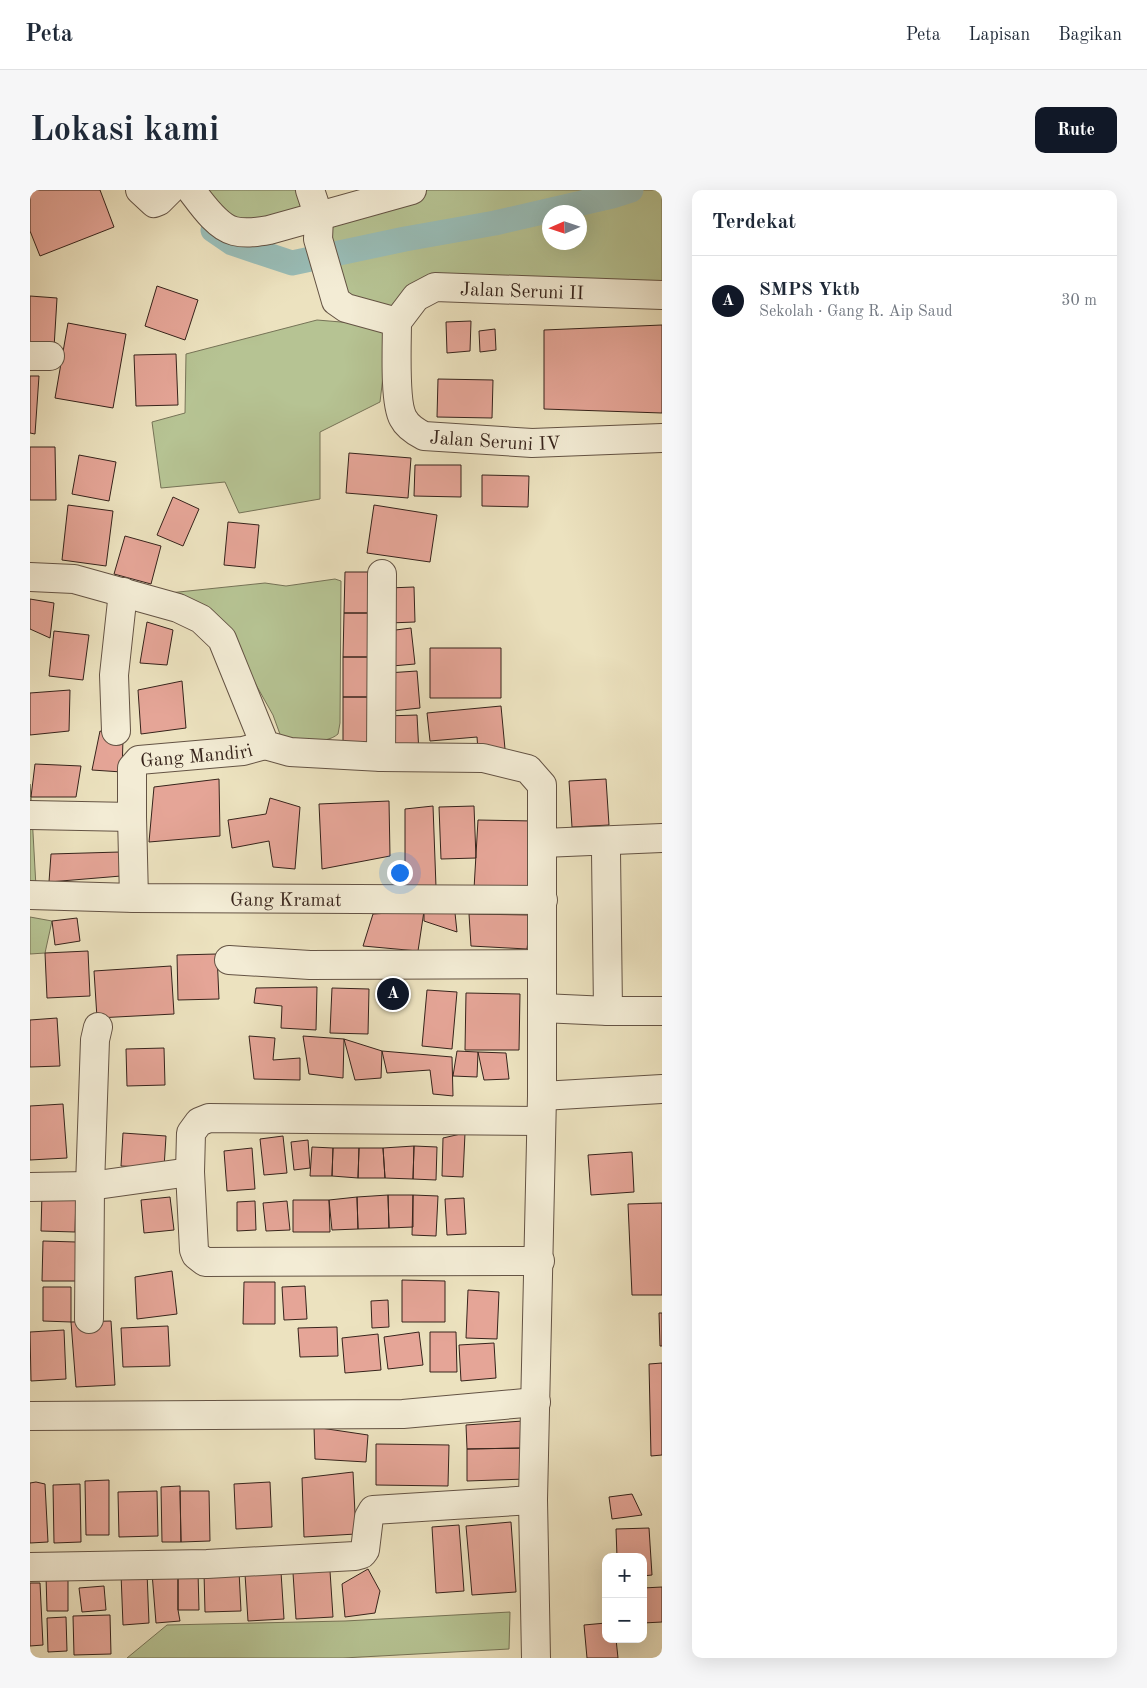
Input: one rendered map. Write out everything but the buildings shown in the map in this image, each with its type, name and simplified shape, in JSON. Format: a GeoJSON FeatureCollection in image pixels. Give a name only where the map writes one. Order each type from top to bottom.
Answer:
{"type":"FeatureCollection","features":[{"type":"Feature","properties":{"kind":"street"},"geometry":{"type":"LineString","coordinates":[[192,190],[210,216],[231,231],[248,233],[270,230],[412,190]]}},
{"type":"Feature","properties":{"kind":"street"},"geometry":{"type":"LineString","coordinates":[[310,190],[319,217],[318,238],[336,301],[346,308],[397,322]]}},
{"type":"Feature","properties":{"kind":"street","name":"Jalan Seruni II"},"geometry":{"type":"LineString","coordinates":[[397,322],[416,297],[435,287],[662,295]]}},
{"type":"Feature","properties":{"kind":"street","name":"Jalan Seruni IV"},"geometry":{"type":"LineString","coordinates":[[397,322],[398,400],[403,418],[414,430],[424,436],[532,443],[662,438]]}},
{"type":"Feature","properties":{"kind":"street"},"geometry":{"type":"LineString","coordinates":[[381,757],[382,574]]}},
{"type":"Feature","properties":{"kind":"street"},"geometry":{"type":"LineString","coordinates":[[30,577],[74,579],[178,608],[201,619],[222,639],[265,745],[290,752],[381,757],[483,758],[528,769],[542,785],[540,1261],[534,1500],[536,1658]]}},
{"type":"Feature","properties":{"kind":"street"},"geometry":{"type":"LineString","coordinates":[[116,731],[114,675],[123,592]]}},
{"type":"Feature","properties":{"kind":"street","name":"Gang Mandiri"},"geometry":{"type":"LineString","coordinates":[[134,898],[132,768],[139,760],[243,750],[265,745]]}},
{"type":"Feature","properties":{"kind":"street"},"geometry":{"type":"LineString","coordinates":[[30,815],[132,817]]}},
{"type":"Feature","properties":{"kind":"street"},"geometry":{"type":"LineString","coordinates":[[543,843],[662,838]]}},
{"type":"Feature","properties":{"kind":"street"},"geometry":{"type":"LineString","coordinates":[[606,852],[608,1011]]}},
{"type":"Feature","properties":{"kind":"street","name":"Gang Kramat"},"geometry":{"type":"LineString","coordinates":[[30,895],[134,898],[542,900]]}},
{"type":"Feature","properties":{"kind":"street"},"geometry":{"type":"LineString","coordinates":[[229,960],[310,965],[542,964]]}},
{"type":"Feature","properties":{"kind":"street"},"geometry":{"type":"LineString","coordinates":[[542,1008],[662,1011]]}},
{"type":"Feature","properties":{"kind":"street"},"geometry":{"type":"LineString","coordinates":[[89,1319],[90,1186],[95,1040],[98,1027]]}},
{"type":"Feature","properties":{"kind":"street"},"geometry":{"type":"LineString","coordinates":[[540,1261],[205,1262],[196,1255],[194,1250],[190,1172],[191,1133],[199,1122],[209,1118],[541,1108],[662,1089]]}},
{"type":"Feature","properties":{"kind":"street"},"geometry":{"type":"LineString","coordinates":[[30,1186],[90,1186],[190,1172]]}},
{"type":"Feature","properties":{"kind":"street"},"geometry":{"type":"LineString","coordinates":[[30,1416],[403,1414],[536,1402]]}},
{"type":"Feature","properties":{"kind":"street"},"geometry":{"type":"LineString","coordinates":[[30,1567],[207,1564],[355,1556],[362,1554],[365,1550],[370,1517],[374,1510],[534,1500]]}},
{"type":"Feature","properties":{"kind":"green space"},"geometry":{"type":"Polygon","coordinates":[[[191,190],[310,190],[319,217],[248,233],[191,190]]]}},
{"type":"Feature","properties":{"kind":"green space"},"geometry":{"type":"Polygon","coordinates":[[[412,190],[662,190],[662,295],[435,287],[397,322],[346,308],[319,217],[412,190]]]}},
{"type":"Feature","properties":{"kind":"green space"},"geometry":{"type":"Polygon","coordinates":[[[317,320],[389,326],[380,402],[320,432],[320,499],[239,513],[225,482],[161,488],[152,422],[185,413],[186,354],[317,320]]]}},
{"type":"Feature","properties":{"kind":"green space"},"geometry":{"type":"Polygon","coordinates":[[[335,579],[341,581],[340,723],[338,734],[332,738],[318,741],[281,737],[273,715],[220,621],[169,593],[265,583],[286,586],[335,579]]]}},
{"type":"Feature","properties":{"kind":"green space"},"geometry":{"type":"Polygon","coordinates":[[[30,784],[31,797],[36,887],[30,887],[30,784]]]}},
{"type":"Feature","properties":{"kind":"green space"},"geometry":{"type":"Polygon","coordinates":[[[30,917],[52,921],[45,953],[30,954],[30,917]]]}},
{"type":"Feature","properties":{"kind":"green space"},"geometry":{"type":"Polygon","coordinates":[[[510,1612],[509,1649],[343,1658],[127,1658],[167,1625],[345,1621],[510,1612]]]}},
{"type":"Feature","properties":{"kind":"waterway"},"geometry":{"type":"LineString","coordinates":[[213,230],[232,243],[292,263],[405,239],[495,223],[631,190]]}},
{"type":"Feature","properties":{"kind":"place","name":"SMPS Yktb"},"geometry":{"type":"Point","coordinates":[393,994]}}]}
